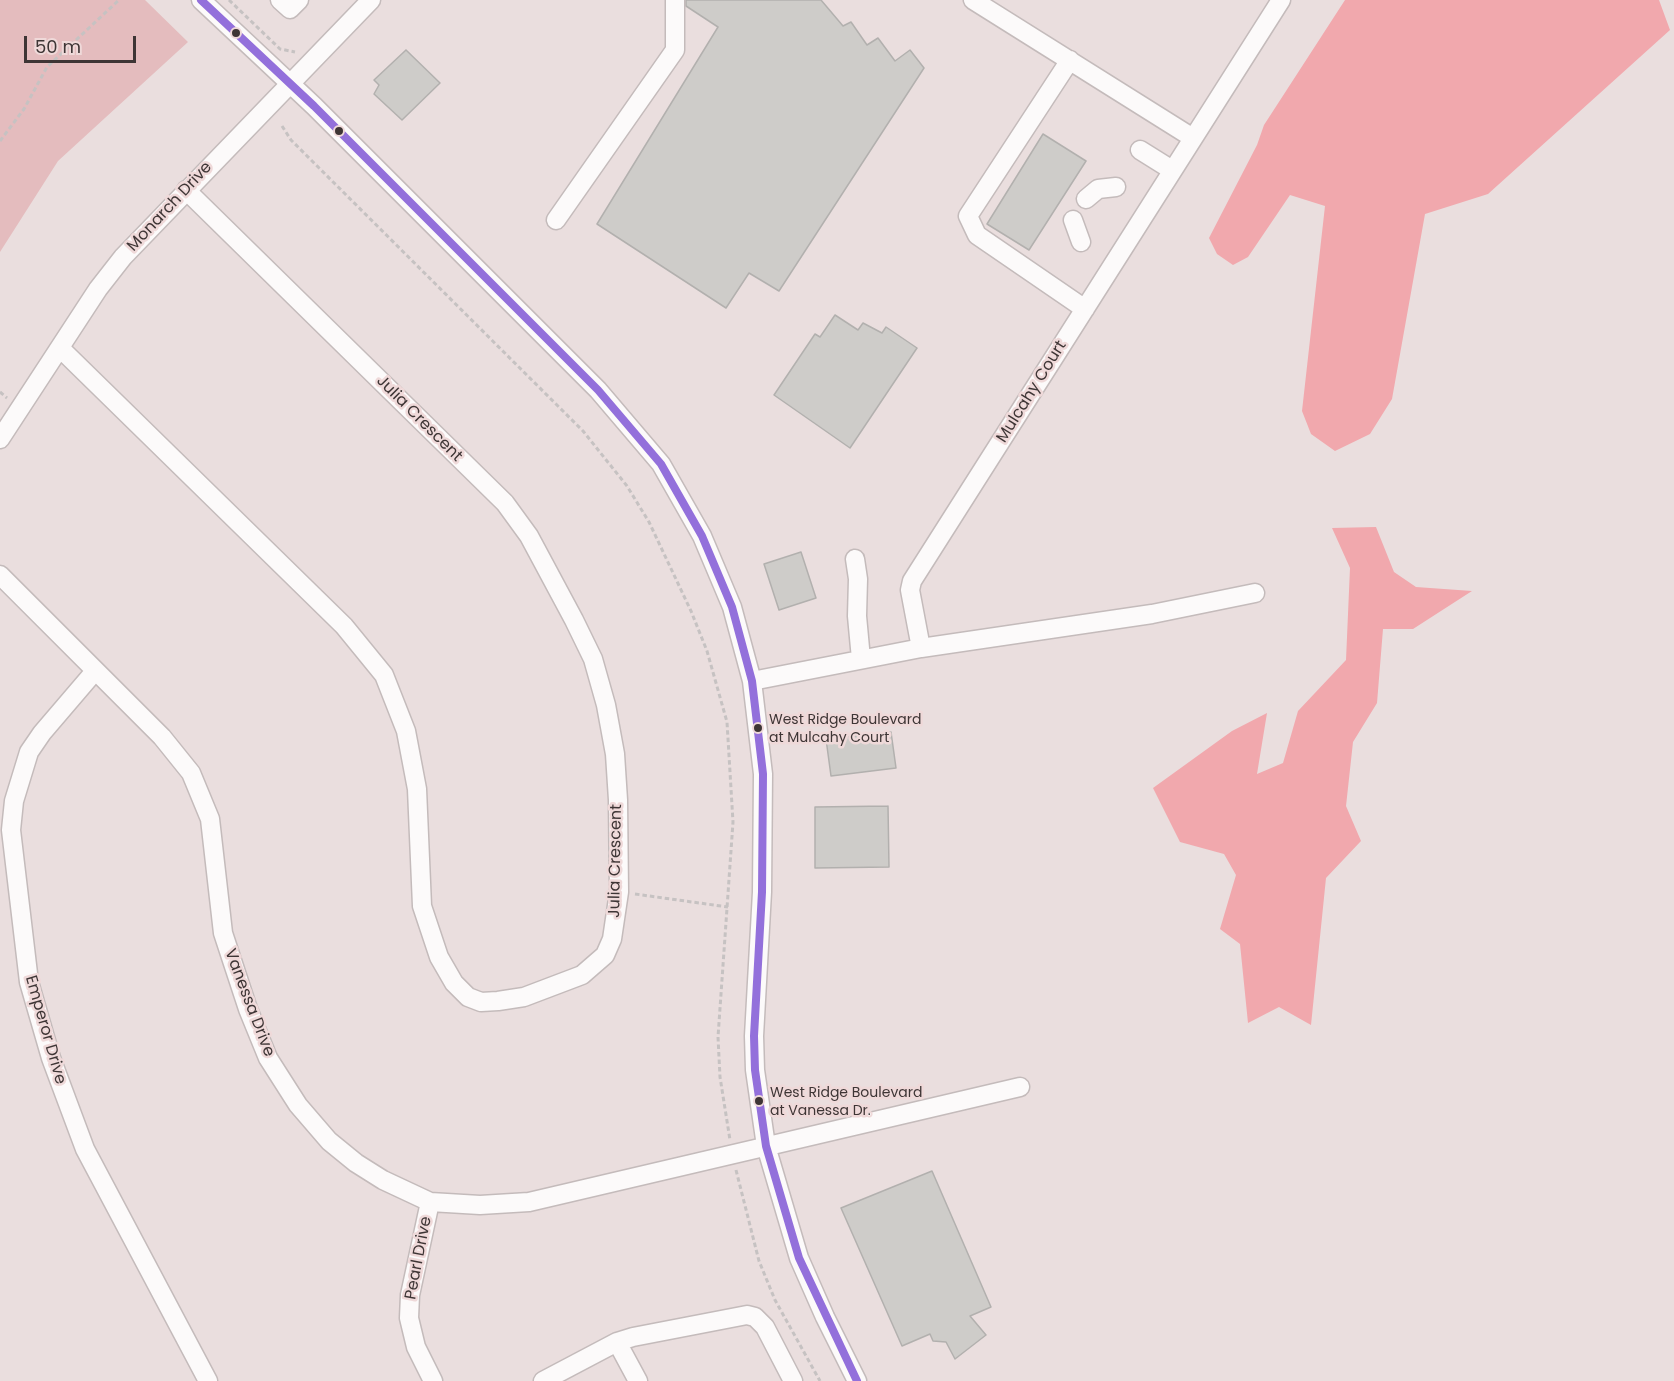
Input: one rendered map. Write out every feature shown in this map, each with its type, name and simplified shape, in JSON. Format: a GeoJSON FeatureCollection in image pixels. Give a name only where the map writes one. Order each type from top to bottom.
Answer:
{"type":"FeatureCollection","features":[{"type":"Feature","properties":{"kind":"street"},"geometry":{"type":"LineString","coordinates":[[201,0],[290,83],[598,390],[661,464],[702,536],[728,597],[752,681],[763,790],[762,892],[754,1036],[755,1070],[766,1146],[800,1258],[825,1317],[858,1381]]}},
{"type":"Feature","properties":{"kind":"street"},"geometry":{"type":"LineString","coordinates":[[280,0],[290,9],[299,0]]}},
{"type":"Feature","properties":{"kind":"street","name":"Monarch Drive"},"geometry":{"type":"LineString","coordinates":[[0,439],[98,289],[123,257],[371,0]]}},
{"type":"Feature","properties":{"kind":"street"},"geometry":{"type":"LineString","coordinates":[[556,220],[675,50],[675,0]]}},
{"type":"Feature","properties":{"kind":"street"},"geometry":{"type":"LineString","coordinates":[[974,0],[1193,138]]}},
{"type":"Feature","properties":{"kind":"street","name":"Mulcahy Court"},"geometry":{"type":"LineString","coordinates":[[921,648],[909,590],[912,581],[1281,0]]}},
{"type":"Feature","properties":{"kind":"street"},"geometry":{"type":"LineString","coordinates":[[1070,60],[968,216],[977,235],[1085,309]]}},
{"type":"Feature","properties":{"kind":"street"},"geometry":{"type":"LineString","coordinates":[[1140,150],[1172,170]]}},
{"type":"Feature","properties":{"kind":"street"},"geometry":{"type":"LineString","coordinates":[[1086,199],[1098,189],[1116,187]]}},
{"type":"Feature","properties":{"kind":"street","name":"Julia Crescent"},"geometry":{"type":"LineString","coordinates":[[60,348],[344,626],[384,675],[406,731],[417,789],[422,906],[439,957],[454,983],[468,997],[481,1002],[498,1001],[556,987],[582,975],[605,955],[612,939],[619,892],[618,788],[606,705],[593,659],[529,536],[505,503],[186,190]]}},
{"type":"Feature","properties":{"kind":"street"},"geometry":{"type":"LineString","coordinates":[[1073,220],[1081,242]]}},
{"type":"Feature","properties":{"kind":"street"},"geometry":{"type":"LineString","coordinates":[[855,559],[861,659]]}},
{"type":"Feature","properties":{"kind":"street","name":"Vanessa Drive"},"geometry":{"type":"LineString","coordinates":[[0,575],[176,752],[191,773],[210,819],[218,904],[232,963],[268,1058],[298,1105],[329,1141],[356,1163],[383,1180],[430,1202],[480,1205],[529,1202],[1020,1087]]}},
{"type":"Feature","properties":{"kind":"street"},"geometry":{"type":"LineString","coordinates":[[752,681],[921,648],[1152,614],[1255,593]]}},
{"type":"Feature","properties":{"kind":"street","name":"Emperor Drive"},"geometry":{"type":"LineString","coordinates":[[95,671],[42,733],[29,752],[14,801],[11,830],[29,982],[51,1058],[85,1149],[208,1381]]}},
{"type":"Feature","properties":{"kind":"street","name":"Pearl Drive"},"geometry":{"type":"LineString","coordinates":[[430,1202],[410,1295],[409,1318],[416,1347],[433,1381]]}},
{"type":"Feature","properties":{"kind":"street"},"geometry":{"type":"LineString","coordinates":[[543,1381],[617,1342],[751,1316],[765,1327],[794,1381]]}},
{"type":"Feature","properties":{"kind":"street"},"geometry":{"type":"LineString","coordinates":[[617,1342],[638,1381]]}},
{"type":"Feature","properties":{"kind":"path"},"geometry":{"type":"LineString","coordinates":[[0,141],[24,109],[47,67],[119,0]]}},
{"type":"Feature","properties":{"kind":"path"},"geometry":{"type":"LineString","coordinates":[[229,0],[280,49],[295,52]]}},
{"type":"Feature","properties":{"kind":"path"},"geometry":{"type":"LineString","coordinates":[[282,126],[299,148],[583,431],[627,486],[649,522],[699,631],[727,722],[733,822],[728,907],[720,979],[718,1037],[720,1077],[733,1153],[759,1261],[774,1300],[820,1381]]}},
{"type":"Feature","properties":{"kind":"path"},"geometry":{"type":"LineString","coordinates":[[619,892],[728,907]]}},
{"type":"Feature","properties":{"kind":"shaded area"},"geometry":{"type":"Polygon","coordinates":[[[0,0],[145,0],[188,42],[58,161],[0,252],[0,0]]]}},
{"type":"Feature","properties":{"kind":"shaded area"},"geometry":{"type":"Polygon","coordinates":[[[1345,0],[1659,0],[1670,30],[1488,194],[1425,214],[1392,399],[1370,434],[1335,451],[1311,434],[1302,411],[1325,206],[1290,195],[1248,257],[1233,265],[1217,254],[1209,238],[1257,145],[1264,125],[1345,0]]]}},
{"type":"Feature","properties":{"kind":"shaded area"},"geometry":{"type":"Polygon","coordinates":[[[1376,527],[1394,572],[1416,587],[1472,591],[1413,629],[1383,629],[1377,703],[1353,742],[1346,806],[1361,841],[1326,878],[1311,1025],[1279,1007],[1248,1023],[1240,944],[1220,929],[1236,875],[1224,854],[1180,842],[1153,788],[1232,731],[1267,713],[1257,774],[1283,763],[1298,711],[1346,660],[1350,568],[1332,528],[1376,527]]]}},
{"type":"Feature","properties":{"kind":"building"},"geometry":{"type":"Polygon","coordinates":[[[686,0],[821,0],[843,26],[851,22],[867,45],[878,38],[895,61],[910,50],[924,68],[779,291],[749,273],[726,308],[597,224],[718,27],[686,6],[686,0]]]}},
{"type":"Feature","properties":{"kind":"building"},"geometry":{"type":"Polygon","coordinates":[[[406,50],[440,83],[402,120],[374,94],[379,85],[374,80],[406,50]]]}},
{"type":"Feature","properties":{"kind":"building"},"geometry":{"type":"Polygon","coordinates":[[[1043,134],[1086,161],[1029,250],[987,224],[1043,134]]]}},
{"type":"Feature","properties":{"kind":"building"},"geometry":{"type":"Polygon","coordinates":[[[835,315],[858,330],[863,323],[882,333],[886,327],[917,348],[850,448],[774,395],[815,334],[820,337],[835,315]]]}},
{"type":"Feature","properties":{"kind":"building"},"geometry":{"type":"Polygon","coordinates":[[[801,552],[816,598],[779,610],[764,564],[801,552]]]}},
{"type":"Feature","properties":{"kind":"building"},"geometry":{"type":"Polygon","coordinates":[[[891,732],[896,768],[831,776],[826,739],[891,732]]]}},
{"type":"Feature","properties":{"kind":"building"},"geometry":{"type":"Polygon","coordinates":[[[888,806],[889,867],[815,868],[815,807],[888,806]]]}},
{"type":"Feature","properties":{"kind":"building"},"geometry":{"type":"Polygon","coordinates":[[[932,1171],[991,1307],[970,1316],[986,1335],[955,1359],[946,1342],[933,1341],[930,1334],[902,1346],[841,1208],[932,1171]]]}},
{"type":"Feature","properties":{"kind":"transit line"},"geometry":{"type":"LineString","coordinates":[[201,0],[314,106],[598,390],[661,464],[702,536],[732,607],[752,681],[763,774],[762,892],[754,1036],[755,1070],[766,1146],[799,1258],[857,1381]]}},
{"type":"Feature","properties":{"kind":"place","name":"West Ridge Boulevard at Mulcahy Court"},"geometry":{"type":"Point","coordinates":[758,728]}},
{"type":"Feature","properties":{"kind":"place","name":"West Ridge Boulevard at Vanessa Dr."},"geometry":{"type":"Point","coordinates":[759,1101]}}]}
